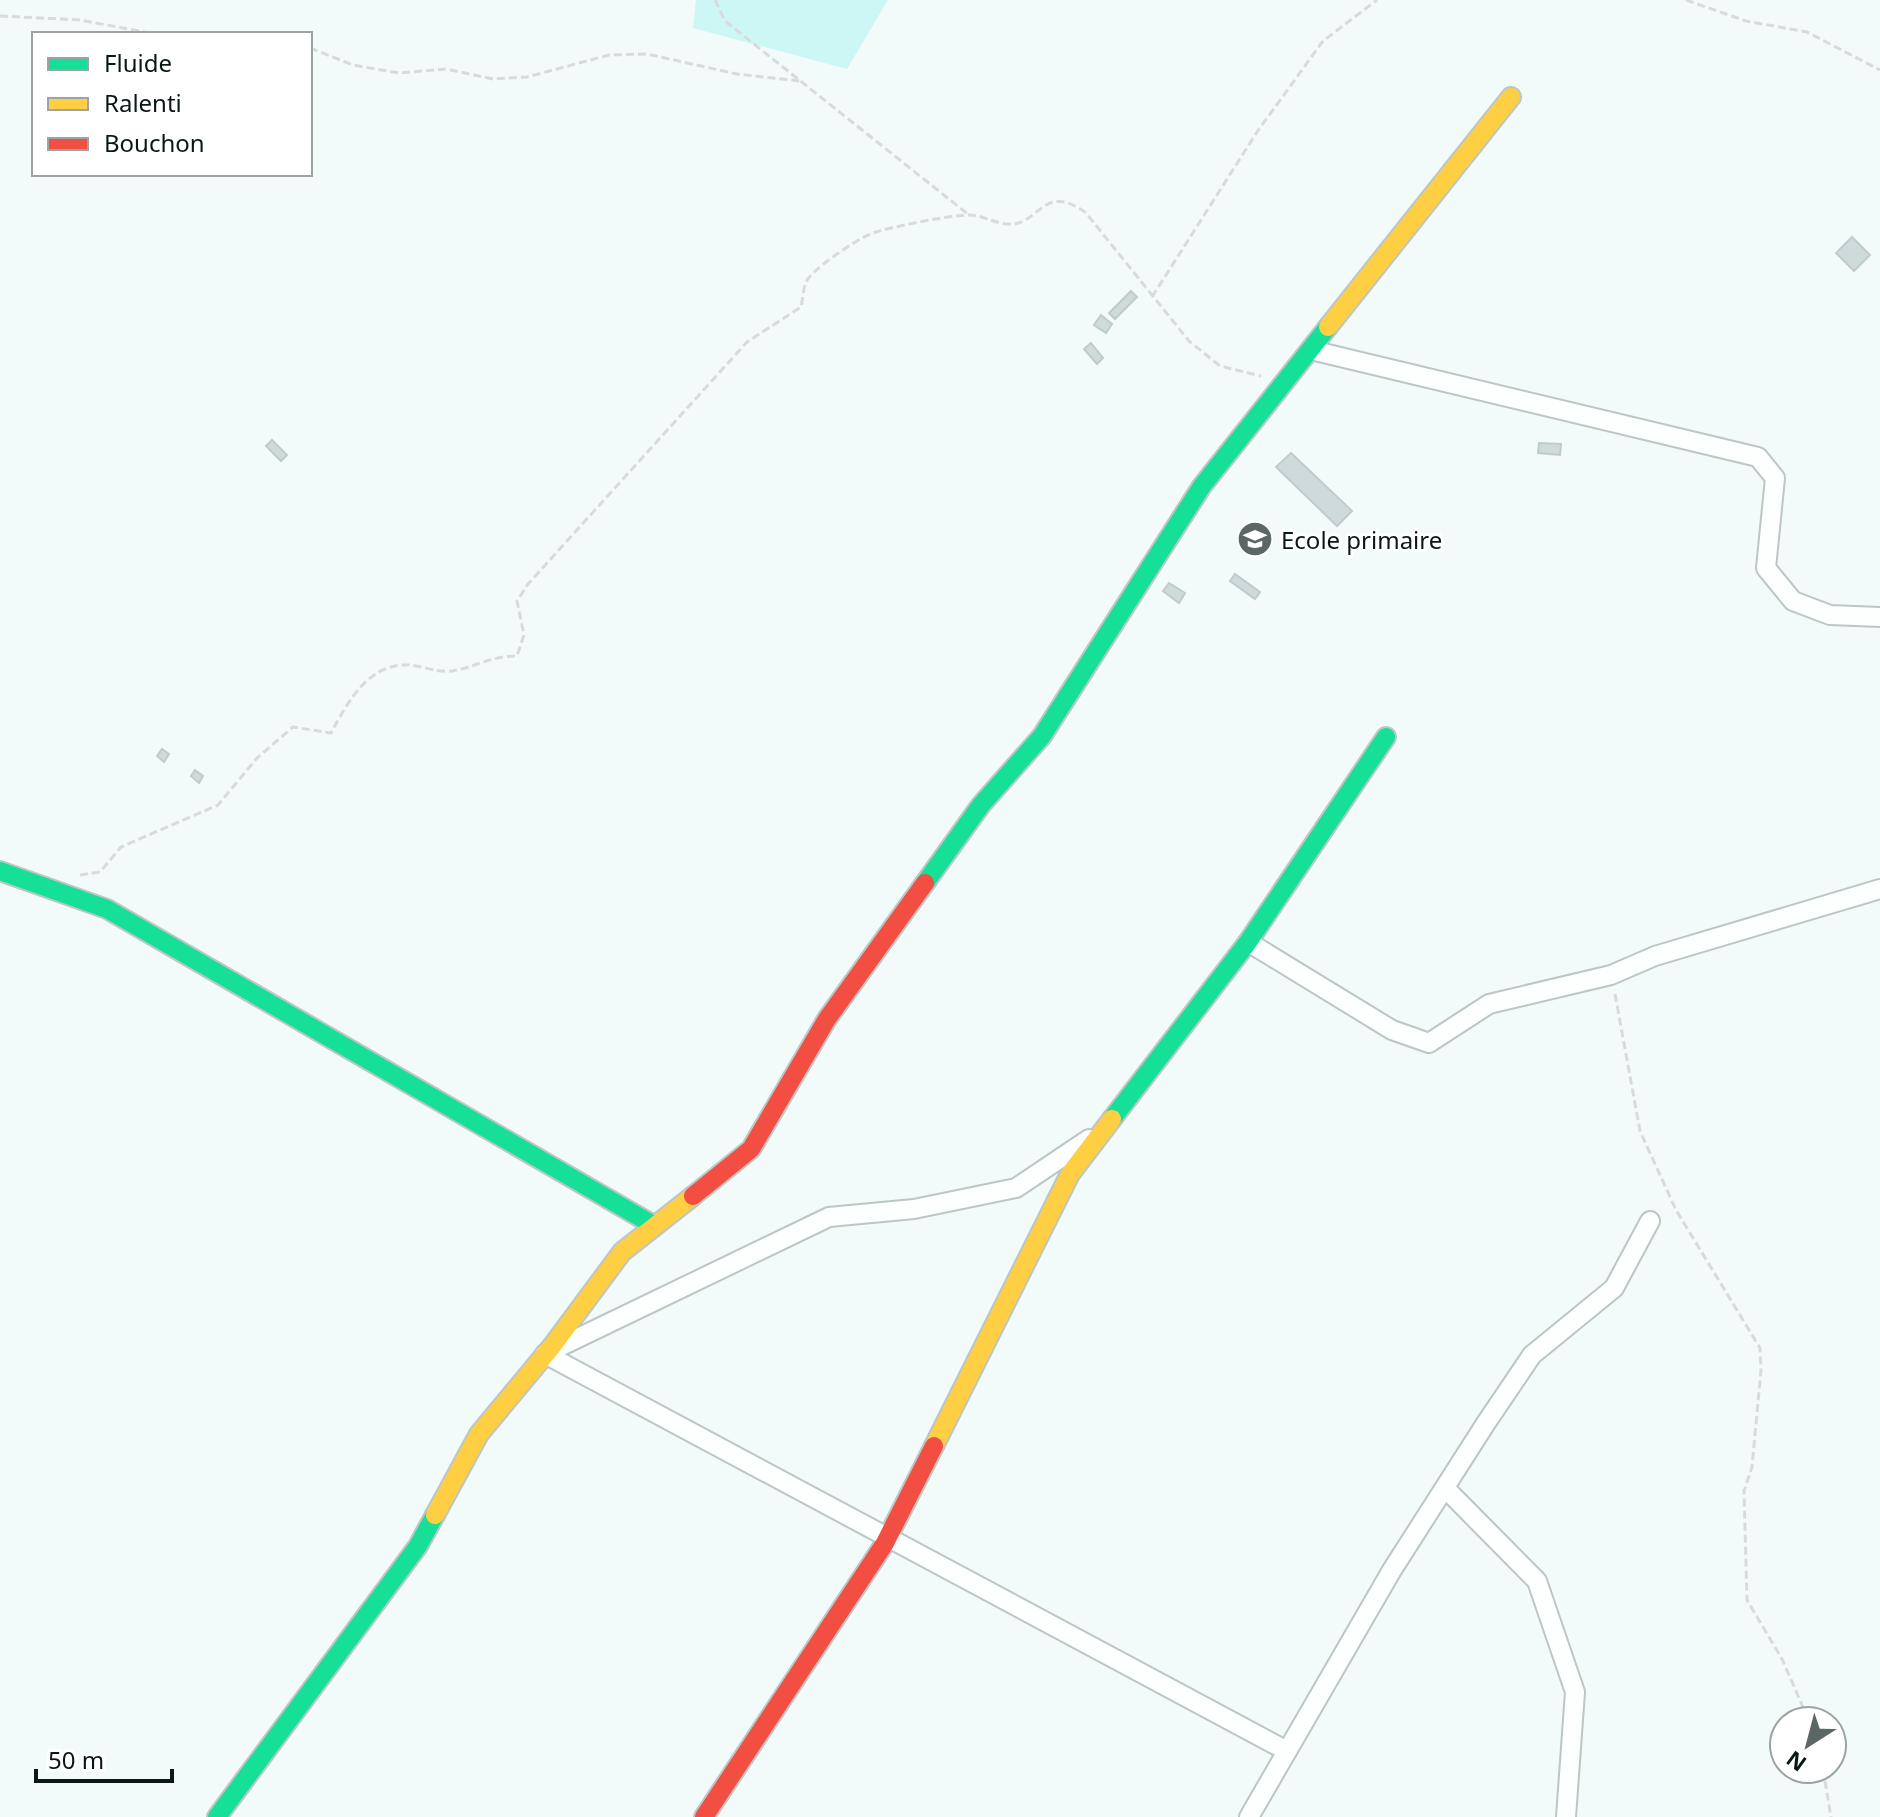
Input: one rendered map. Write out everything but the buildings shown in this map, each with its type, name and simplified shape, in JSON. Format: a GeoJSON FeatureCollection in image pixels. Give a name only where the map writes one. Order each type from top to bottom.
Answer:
{"type":"FeatureCollection","features":[{"type":"Feature","properties":{"kind":"street"},"geometry":{"type":"LineString","coordinates":[[217,1817],[418,1546],[479,1434],[545,1354],[622,1252],[751,1149],[827,1019],[981,805],[1042,736],[1202,486],[1511,97]]}},
{"type":"Feature","properties":{"kind":"street"},"geometry":{"type":"LineString","coordinates":[[1311,350],[1758,457],[1775,478],[1766,568],[1793,601],[1830,615],[1880,617]]}},
{"type":"Feature","properties":{"kind":"street"},"geometry":{"type":"LineString","coordinates":[[704,1817],[888,1538],[1070,1174],[1248,942],[1386,737]]}},
{"type":"Feature","properties":{"kind":"street"},"geometry":{"type":"LineString","coordinates":[[0,871],[107,909],[655,1226]]}},
{"type":"Feature","properties":{"kind":"street"},"geometry":{"type":"LineString","coordinates":[[1248,942],[1392,1030],[1429,1043],[1489,1004],[1611,975],[1655,956],[1880,889]]}},
{"type":"Feature","properties":{"kind":"street"},"geometry":{"type":"LineString","coordinates":[[545,1354],[829,1217],[914,1209],[1016,1188],[1104,1128]]}},
{"type":"Feature","properties":{"kind":"street"},"geometry":{"type":"LineString","coordinates":[[1249,1817],[1392,1570],[1532,1355],[1614,1288],[1650,1221]]}},
{"type":"Feature","properties":{"kind":"street"},"geometry":{"type":"LineString","coordinates":[[545,1354],[1287,1751]]}},
{"type":"Feature","properties":{"kind":"street"},"geometry":{"type":"LineString","coordinates":[[1445,1488],[1537,1581],[1575,1692],[1566,1817]]}},
{"type":"Feature","properties":{"kind":"path"},"geometry":{"type":"LineString","coordinates":[[715,0],[725,21],[969,215]]}},
{"type":"Feature","properties":{"kind":"path"},"geometry":{"type":"LineString","coordinates":[[1152,297],[1257,132],[1323,41],[1377,0]]}},
{"type":"Feature","properties":{"kind":"path"},"geometry":{"type":"LineString","coordinates":[[1686,0],[1746,21],[1807,32],[1880,70]]}},
{"type":"Feature","properties":{"kind":"path"},"geometry":{"type":"LineString","coordinates":[[0,16],[80,20],[144,32]]}},
{"type":"Feature","properties":{"kind":"path"},"geometry":{"type":"LineString","coordinates":[[312,49],[353,65],[399,73],[446,69],[493,79],[527,77],[609,55],[647,54],[737,74],[800,81]]}},
{"type":"Feature","properties":{"kind":"path"},"geometry":{"type":"LineString","coordinates":[[67,872],[82,876],[100,872],[121,847],[218,805],[257,758],[293,727],[331,733],[352,695],[381,669],[408,665],[450,672],[494,656],[517,656],[524,635],[517,601],[528,584],[747,342],[801,307],[806,281],[825,263],[869,234],[969,215],[1011,225],[1022,221],[1042,205],[1061,202],[1076,206],[1086,213],[1189,341],[1220,366],[1286,382]]}},
{"type":"Feature","properties":{"kind":"path"},"geometry":{"type":"LineString","coordinates":[[1611,975],[1640,1131],[1676,1210],[1760,1348],[1761,1370],[1752,1467],[1744,1491],[1747,1600],[1782,1659],[1802,1705]]}},
{"type":"Feature","properties":{"kind":"path"},"geometry":{"type":"LineString","coordinates":[[1826,1785],[1831,1817]]}},
{"type":"Feature","properties":{"kind":"shaded area"},"geometry":{"type":"Polygon","coordinates":[[[696,0],[888,0],[847,69],[693,28],[696,0]]]}},
{"type":"Feature","properties":{"kind":"traffic: fast"},"geometry":{"type":"LineString","coordinates":[[925,883],[981,805],[1042,736],[1202,486],[1328,327]]}},
{"type":"Feature","properties":{"kind":"traffic: fast"},"geometry":{"type":"LineString","coordinates":[[1112,1119],[1248,942],[1386,737]]}},
{"type":"Feature","properties":{"kind":"traffic: fast"},"geometry":{"type":"LineString","coordinates":[[0,871],[107,909],[655,1226]]}},
{"type":"Feature","properties":{"kind":"traffic: fast"},"geometry":{"type":"LineString","coordinates":[[217,1817],[418,1546],[435,1515]]}},
{"type":"Feature","properties":{"kind":"traffic: slow"},"geometry":{"type":"LineString","coordinates":[[1328,327],[1511,97]]}},
{"type":"Feature","properties":{"kind":"traffic: slow"},"geometry":{"type":"LineString","coordinates":[[934,1446],[1070,1174],[1112,1119]]}},
{"type":"Feature","properties":{"kind":"traffic: slow"},"geometry":{"type":"LineString","coordinates":[[435,1515],[479,1434],[553,1345],[622,1252],[693,1196]]}},
{"type":"Feature","properties":{"kind":"traffic: jam"},"geometry":{"type":"LineString","coordinates":[[693,1196],[751,1149],[827,1019],[925,883]]}},
{"type":"Feature","properties":{"kind":"traffic: jam"},"geometry":{"type":"LineString","coordinates":[[704,1817],[885,1543],[934,1446]]}},
{"type":"Feature","properties":{"kind":"place","name":"Ecole primaire"},"geometry":{"type":"Point","coordinates":[1255,539]}}]}
